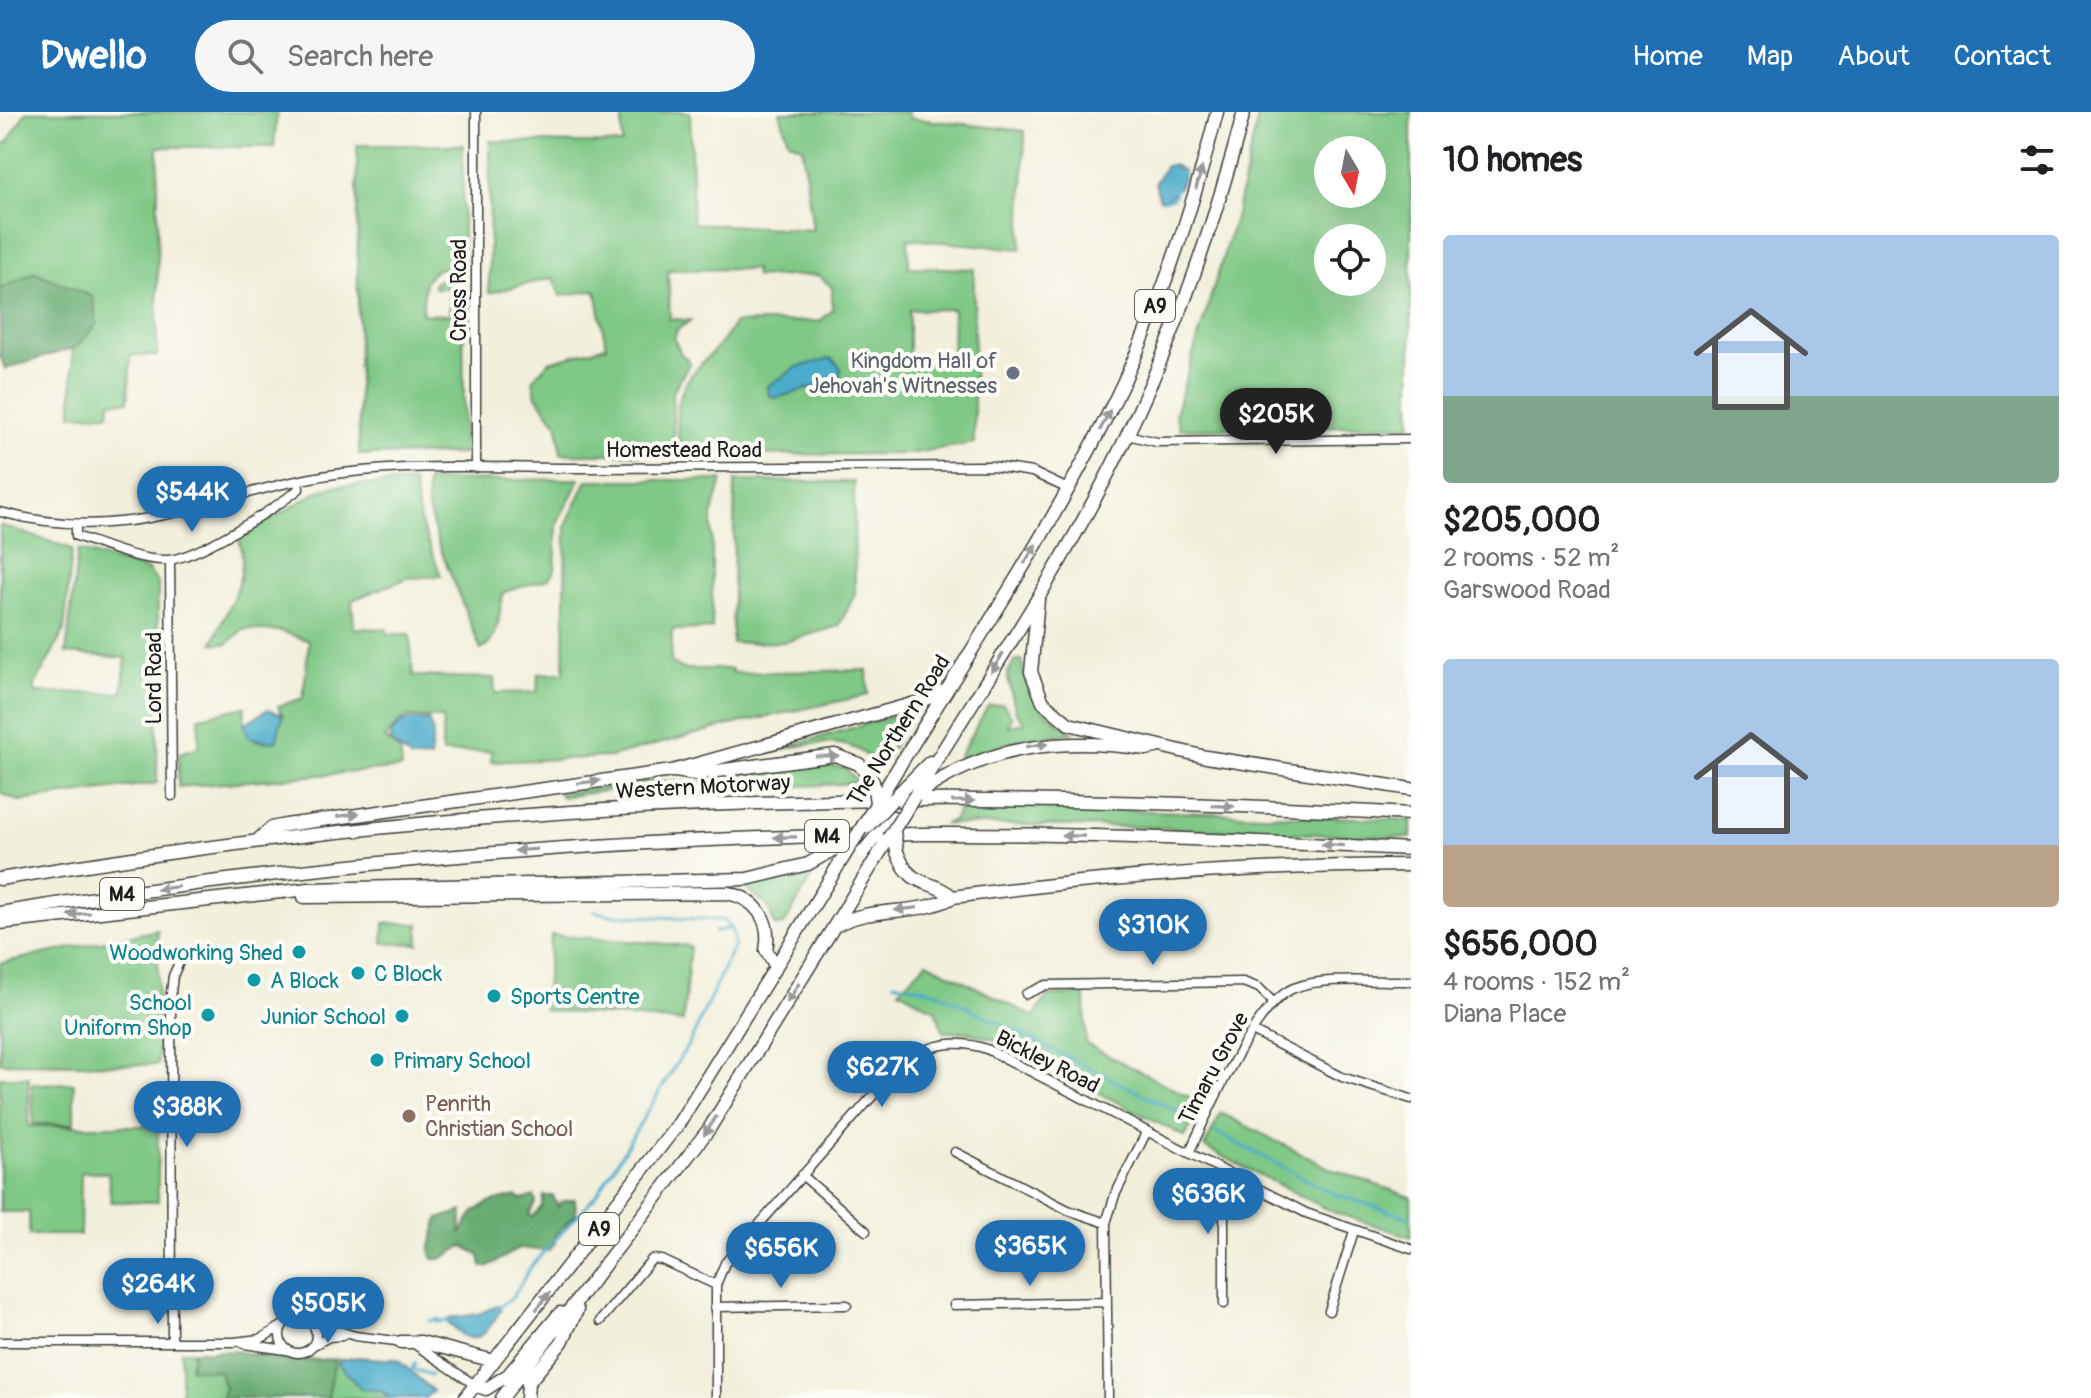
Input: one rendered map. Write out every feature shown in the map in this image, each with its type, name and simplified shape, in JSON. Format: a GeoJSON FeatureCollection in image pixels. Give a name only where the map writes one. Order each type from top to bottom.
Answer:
{"type":"FeatureCollection","features":[{"type":"Feature","properties":{"kind":"highway","name":"The Northern Road"},"geometry":{"type":"LineString","coordinates":[[465,1398],[679,1123],[856,837],[899,781],[911,746],[1068,489],[1103,425],[1155,307],[1197,187],[1217,112]]}},
{"type":"Feature","properties":{"kind":"highway","name":"A9"},"geometry":{"type":"LineString","coordinates":[[502,1398],[709,1129],[859,886],[872,852],[914,797],[1038,596],[1127,435],[1186,297],[1244,112]]}},
{"type":"Feature","properties":{"kind":"highway"},"geometry":{"type":"LineString","coordinates":[[1038,596],[1038,625],[1030,656],[1031,672],[1043,702],[1069,724],[1148,741],[1156,747]]}},
{"type":"Feature","properties":{"kind":"highway"},"geometry":{"type":"LineString","coordinates":[[257,841],[271,828],[311,821],[672,771],[919,702],[947,689]]}},
{"type":"Feature","properties":{"kind":"highway"},"geometry":{"type":"LineString","coordinates":[[914,797],[984,758],[1046,744],[1156,747],[1411,789]]}},
{"type":"Feature","properties":{"kind":"highway"},"geometry":{"type":"LineString","coordinates":[[942,752],[899,781],[893,799],[893,824],[897,852],[912,878],[931,888],[944,889],[953,897]]}},
{"type":"Feature","properties":{"kind":"highway"},"geometry":{"type":"LineString","coordinates":[[672,771],[695,774],[835,755],[859,764],[873,782],[877,835],[872,852],[835,871]]}},
{"type":"Feature","properties":{"kind":"highway"},"geometry":{"type":"LineString","coordinates":[[877,810],[893,799]]}},
{"type":"Feature","properties":{"kind":"highway","name":"Western Motorway"},"geometry":{"type":"LineString","coordinates":[[0,879],[257,841],[537,814],[839,801],[1126,802],[1411,814]]}},
{"type":"Feature","properties":{"kind":"highway"},"geometry":{"type":"LineString","coordinates":[[877,835],[893,824]]}},
{"type":"Feature","properties":{"kind":"highway","name":"M4"},"geometry":{"type":"LineString","coordinates":[[0,913],[245,878],[412,859],[741,838],[1042,835],[1411,849]]}},
{"type":"Feature","properties":{"kind":"highway"},"geometry":{"type":"LineString","coordinates":[[240,898],[353,887],[747,879],[794,869],[831,853],[856,837]]}},
{"type":"Feature","properties":{"kind":"highway"},"geometry":{"type":"LineString","coordinates":[[834,927],[862,915],[938,905],[953,897],[1145,875],[1287,867],[1411,865]]}},
{"type":"Feature","properties":{"kind":"highway","name":"M4"},"geometry":{"type":"LineString","coordinates":[[0,923],[240,898],[731,894],[750,902],[761,914],[768,932],[766,950],[775,965]]}},
{"type":"Feature","properties":{"kind":"highway"},"geometry":{"type":"LineString","coordinates":[[475,1385],[486,1389],[501,1382],[551,1321],[589,1286]]}},
{"type":"Feature","properties":{"kind":"highway"},"geometry":{"type":"LineString","coordinates":[[527,1398],[528,1383],[562,1342],[589,1286]]}},
{"type":"Feature","properties":{"kind":"highway"},"geometry":{"type":"LineString","coordinates":[[401,1342],[421,1342],[494,1361]]}},
{"type":"Feature","properties":{"kind":"highway"},"geometry":{"type":"LineString","coordinates":[[475,1385],[482,1398]]}},
{"type":"Feature","properties":{"kind":"street","name":"Cross Road"},"geometry":{"type":"LineString","coordinates":[[476,112],[476,468]]}},
{"type":"Feature","properties":{"kind":"street"},"geometry":{"type":"LineString","coordinates":[[1127,435],[1157,442],[1411,439]]}},
{"type":"Feature","properties":{"kind":"street","name":"Homestead Road"},"geometry":{"type":"LineString","coordinates":[[0,512],[76,525],[122,524],[167,516],[298,481],[370,470],[992,466],[1032,472],[1068,489]]}},
{"type":"Feature","properties":{"kind":"street"},"geometry":{"type":"LineString","coordinates":[[170,560],[202,547],[259,515],[299,489],[298,481]]}},
{"type":"Feature","properties":{"kind":"street","name":"Homestead Road"},"geometry":{"type":"LineString","coordinates":[[76,525],[76,536],[170,560]]}},
{"type":"Feature","properties":{"kind":"street","name":"Lord Road"},"geometry":{"type":"LineString","coordinates":[[170,560],[172,796]]}},
{"type":"Feature","properties":{"kind":"street"},"geometry":{"type":"LineString","coordinates":[[172,1342],[171,993],[173,976],[184,951]]}},
{"type":"Feature","properties":{"kind":"street","name":"Timaru Grove"},"geometry":{"type":"LineString","coordinates":[[1189,1153],[1252,1031],[1272,1001],[1306,984],[1411,981]]}},
{"type":"Feature","properties":{"kind":"street"},"geometry":{"type":"LineString","coordinates":[[1026,994],[1046,985],[1243,982],[1256,986],[1272,1001]]}},
{"type":"Feature","properties":{"kind":"street"},"geometry":{"type":"LineString","coordinates":[[1252,1031],[1342,1077],[1411,1099]]}},
{"type":"Feature","properties":{"kind":"street","name":"Bickley Road"},"geometry":{"type":"LineString","coordinates":[[716,1398],[716,1285],[729,1256],[900,1065],[918,1053],[944,1044],[962,1043],[989,1050],[1306,1213],[1411,1249]]}},
{"type":"Feature","properties":{"kind":"street"},"geometry":{"type":"LineString","coordinates":[[1108,1398],[1106,1223],[1115,1195],[1147,1131]]}},
{"type":"Feature","properties":{"kind":"street"},"geometry":{"type":"LineString","coordinates":[[955,1152],[1060,1207],[1106,1223]]}},
{"type":"Feature","properties":{"kind":"street"},"geometry":{"type":"LineString","coordinates":[[802,1175],[866,1231]]}},
{"type":"Feature","properties":{"kind":"street"},"geometry":{"type":"LineString","coordinates":[[1224,1304],[1224,1214],[1242,1180]]}},
{"type":"Feature","properties":{"kind":"street"},"geometry":{"type":"LineString","coordinates":[[1329,1311],[1354,1231]]}},
{"type":"Feature","properties":{"kind":"street"},"geometry":{"type":"LineString","coordinates":[[600,1321],[652,1259],[662,1260],[716,1285]]}},
{"type":"Feature","properties":{"kind":"street"},"geometry":{"type":"LineString","coordinates":[[954,1305],[1106,1302]]}},
{"type":"Feature","properties":{"kind":"street"},"geometry":{"type":"LineString","coordinates":[[715,1307],[847,1305]]}},
{"type":"Feature","properties":{"kind":"street"},"geometry":{"type":"LineString","coordinates":[[0,1342],[234,1342],[260,1339],[296,1317],[355,1336]]}},
{"type":"Feature","properties":{"kind":"street"},"geometry":{"type":"LineString","coordinates":[[311,1322],[316,1334],[312,1347]]}},
{"type":"Feature","properties":{"kind":"street"},"geometry":{"type":"LineString","coordinates":[[282,1326],[280,1339],[287,1350]]}},
{"type":"Feature","properties":{"kind":"street"},"geometry":{"type":"LineString","coordinates":[[234,1342],[300,1353],[329,1337],[355,1336],[401,1342],[430,1352],[475,1385]]}},
{"type":"Feature","properties":{"kind":"green space"},"geometry":{"type":"Polygon","coordinates":[[[26,112],[277,112],[274,147],[158,147],[157,356],[131,355],[128,401],[110,402],[109,414],[72,415],[73,296],[0,289],[0,143],[7,143],[26,112]]]}},
{"type":"Feature","properties":{"kind":"green space"},"geometry":{"type":"Polygon","coordinates":[[[622,112],[690,112],[693,223],[813,230],[802,147],[788,141],[780,112],[908,112],[909,118],[1025,131],[1021,249],[908,239],[909,267],[974,269],[974,443],[909,454],[684,455],[679,444],[677,424],[682,391],[688,379],[726,337],[734,323],[820,321],[832,310],[832,287],[818,275],[755,277],[754,269],[668,270],[670,319],[691,320],[677,330],[674,339],[681,354],[690,362],[672,393],[674,447],[671,454],[561,454],[558,425],[536,396],[533,380],[549,362],[606,346],[596,290],[560,296],[553,278],[489,293],[490,141],[622,144],[622,112]],[[953,309],[909,310],[909,364],[952,363],[953,309]]]}},
{"type":"Feature","properties":{"kind":"green space"},"geometry":{"type":"Polygon","coordinates":[[[1259,112],[1411,112],[1411,425],[1180,429],[1175,414],[1237,211],[1259,112]]]}},
{"type":"Feature","properties":{"kind":"green space"},"geometry":{"type":"Polygon","coordinates":[[[357,145],[463,145],[463,267],[437,269],[425,281],[422,314],[449,315],[450,288],[434,288],[434,283],[450,275],[463,276],[464,454],[359,455],[357,145]]]}},
{"type":"Feature","properties":{"kind":"green space"},"geometry":{"type":"Polygon","coordinates":[[[35,272],[93,297],[97,324],[77,347],[5,369],[0,355],[0,289],[35,272]]]}},
{"type":"Feature","properties":{"kind":"green space"},"geometry":{"type":"Polygon","coordinates":[[[580,479],[557,523],[555,570],[548,579],[504,592],[496,632],[481,650],[438,543],[427,505],[427,481],[580,479]]]}},
{"type":"Feature","properties":{"kind":"green space"},"geometry":{"type":"Polygon","coordinates":[[[587,480],[722,480],[712,516],[712,629],[672,630],[671,662],[683,669],[732,669],[732,673],[867,670],[868,695],[730,725],[610,757],[491,762],[491,751],[442,753],[443,718],[404,717],[385,738],[400,751],[402,768],[178,787],[179,753],[199,747],[199,717],[245,707],[244,724],[257,741],[276,742],[283,715],[278,706],[303,698],[309,641],[280,631],[243,629],[227,644],[213,643],[240,579],[242,553],[239,538],[319,491],[336,486],[413,482],[420,521],[441,576],[408,578],[352,600],[354,628],[386,629],[388,634],[410,634],[413,676],[494,678],[495,693],[537,692],[538,674],[564,673],[566,525],[587,480]]]}},
{"type":"Feature","properties":{"kind":"green space"},"geometry":{"type":"Polygon","coordinates":[[[735,481],[854,482],[855,594],[839,626],[785,642],[732,643],[735,481]]]}},
{"type":"Feature","properties":{"kind":"green space"},"geometry":{"type":"Polygon","coordinates":[[[0,525],[72,549],[64,631],[35,685],[35,693],[122,693],[126,658],[66,653],[78,550],[148,570],[158,583],[157,783],[19,801],[0,793],[0,525]]]}},
{"type":"Feature","properties":{"kind":"green space"},"geometry":{"type":"Polygon","coordinates":[[[1016,660],[1022,660],[1027,686],[1038,704],[1074,733],[1018,740],[956,762],[988,706],[1003,704],[1012,717],[1008,726],[1025,723],[1016,712],[1007,674],[1016,660]]]}},
{"type":"Feature","properties":{"kind":"green space"},"geometry":{"type":"Polygon","coordinates":[[[914,710],[884,762],[877,766],[866,755],[842,744],[815,744],[772,751],[914,710]]]}},
{"type":"Feature","properties":{"kind":"green space"},"geometry":{"type":"Polygon","coordinates":[[[812,764],[845,768],[859,783],[699,791],[604,791],[561,797],[559,793],[655,780],[695,783],[812,764]]]}},
{"type":"Feature","properties":{"kind":"green space"},"geometry":{"type":"Polygon","coordinates":[[[981,805],[1411,820],[1411,838],[1138,827],[944,824],[954,820],[957,811],[981,805]]]}},
{"type":"Feature","properties":{"kind":"green space"},"geometry":{"type":"Polygon","coordinates":[[[817,868],[784,925],[775,926],[767,905],[744,887],[744,884],[778,881],[817,868]]]}},
{"type":"Feature","properties":{"kind":"green space"},"geometry":{"type":"Polygon","coordinates":[[[384,923],[419,924],[419,944],[383,943],[384,923]]]}},
{"type":"Feature","properties":{"kind":"green space"},"geometry":{"type":"Polygon","coordinates":[[[158,930],[158,1065],[0,1063],[0,963],[158,930]]]}},
{"type":"Feature","properties":{"kind":"green space"},"geometry":{"type":"Polygon","coordinates":[[[551,935],[690,946],[683,1022],[544,1010],[551,935]]]}},
{"type":"Feature","properties":{"kind":"green space"},"geometry":{"type":"Polygon","coordinates":[[[927,962],[1034,1017],[1047,996],[1085,994],[1086,1044],[1203,1104],[1185,1137],[994,1039],[964,1032],[944,1032],[935,1010],[899,990],[927,962]]]}},
{"type":"Feature","properties":{"kind":"green space"},"geometry":{"type":"Polygon","coordinates":[[[0,1077],[29,1077],[29,1126],[158,1126],[158,1202],[111,1202],[108,1173],[81,1172],[80,1235],[29,1235],[29,1212],[0,1212],[0,1077]]]}},
{"type":"Feature","properties":{"kind":"green space"},"geometry":{"type":"Polygon","coordinates":[[[74,1083],[74,1124],[33,1124],[32,1084],[74,1083]]]}},
{"type":"Feature","properties":{"kind":"green space"},"geometry":{"type":"Polygon","coordinates":[[[1221,1113],[1329,1168],[1411,1197],[1411,1237],[1333,1212],[1204,1147],[1221,1113]]]}},
{"type":"Feature","properties":{"kind":"green space"},"geometry":{"type":"Polygon","coordinates":[[[516,1196],[522,1200],[534,1196],[536,1202],[529,1215],[533,1217],[542,1206],[544,1196],[553,1196],[558,1207],[561,1202],[575,1199],[576,1214],[555,1235],[555,1243],[548,1251],[520,1248],[487,1267],[482,1266],[480,1256],[463,1246],[441,1259],[433,1259],[430,1250],[438,1219],[463,1211],[460,1234],[474,1212],[488,1203],[516,1196]]]}},
{"type":"Feature","properties":{"kind":"green space"},"geometry":{"type":"Polygon","coordinates":[[[181,1351],[234,1351],[298,1360],[396,1359],[431,1389],[424,1398],[181,1398],[181,1351]]]}},
{"type":"Feature","properties":{"kind":"green space"},"geometry":{"type":"Polygon","coordinates":[[[193,1351],[234,1351],[288,1362],[335,1359],[328,1398],[221,1398],[225,1388],[219,1371],[190,1368],[193,1351]]]}},
{"type":"Feature","properties":{"kind":"water"},"geometry":{"type":"Polygon","coordinates":[[[1173,165],[1184,171],[1182,181],[1169,197],[1159,199],[1155,182],[1166,166],[1173,165]]]}},
{"type":"Feature","properties":{"kind":"water"},"geometry":{"type":"Polygon","coordinates":[[[831,358],[841,368],[839,380],[776,398],[769,396],[768,386],[797,367],[831,358]]]}},
{"type":"Feature","properties":{"kind":"water"},"geometry":{"type":"Polygon","coordinates":[[[268,709],[283,715],[276,742],[249,738],[244,724],[268,709]]]}},
{"type":"Feature","properties":{"kind":"water"},"geometry":{"type":"Polygon","coordinates":[[[405,720],[428,720],[433,733],[430,758],[412,759],[390,742],[391,733],[405,720]]]}},
{"type":"Feature","properties":{"kind":"water"},"geometry":{"type":"Polygon","coordinates":[[[499,1305],[501,1310],[491,1326],[476,1338],[464,1336],[448,1323],[450,1318],[478,1314],[499,1305]]]}},
{"type":"Feature","properties":{"kind":"water"},"geometry":{"type":"Polygon","coordinates":[[[357,1357],[398,1360],[433,1391],[425,1398],[389,1398],[382,1391],[361,1389],[338,1364],[341,1360],[357,1357]]]}},
{"type":"Feature","properties":{"kind":"waterway"},"geometry":{"type":"LineString","coordinates":[[1163,200],[1173,198],[1176,189]]}},
{"type":"Feature","properties":{"kind":"waterway"},"geometry":{"type":"LineString","coordinates":[[498,1307],[512,1298],[532,1265],[598,1193],[692,1038],[734,945],[731,927],[723,920],[611,915],[594,911]]}},
{"type":"Feature","properties":{"kind":"waterway"},"geometry":{"type":"LineString","coordinates":[[715,932],[730,928]]}},
{"type":"Feature","properties":{"kind":"waterway"},"geometry":{"type":"LineString","coordinates":[[894,982],[935,991],[1192,1119]]}},
{"type":"Feature","properties":{"kind":"waterway"},"geometry":{"type":"LineString","coordinates":[[1214,1131],[1334,1194],[1411,1218]]}},
{"type":"Feature","properties":{"kind":"waterway"},"geometry":{"type":"LineString","coordinates":[[429,1321],[439,1319]]}},
{"type":"Feature","properties":{"kind":"waterway"},"geometry":{"type":"LineString","coordinates":[[437,1322],[450,1321]]}},
{"type":"Feature","properties":{"kind":"waterway"},"geometry":{"type":"LineString","coordinates":[[411,1371],[415,1363]]}},
{"type":"Feature","properties":{"kind":"waterway"},"geometry":{"type":"LineString","coordinates":[[412,1369],[431,1375]]}},
{"type":"Feature","properties":{"kind":"place","name":"Kingdom Hall of Jehovah's Witnesses"},"geometry":{"type":"Point","coordinates":[1013,373]}},
{"type":"Feature","properties":{"kind":"place","name":"Woodworking Shed"},"geometry":{"type":"Point","coordinates":[299,952]}},
{"type":"Feature","properties":{"kind":"place","name":"C Block"},"geometry":{"type":"Point","coordinates":[358,973]}},
{"type":"Feature","properties":{"kind":"place","name":"A Block"},"geometry":{"type":"Point","coordinates":[254,980]}},
{"type":"Feature","properties":{"kind":"place","name":"Sports Centre"},"geometry":{"type":"Point","coordinates":[494,996]}},
{"type":"Feature","properties":{"kind":"place","name":"School Uniform Shop"},"geometry":{"type":"Point","coordinates":[208,1015]}},
{"type":"Feature","properties":{"kind":"place","name":"Junior School"},"geometry":{"type":"Point","coordinates":[402,1016]}},
{"type":"Feature","properties":{"kind":"place","name":"Primary School"},"geometry":{"type":"Point","coordinates":[377,1060]}},
{"type":"Feature","properties":{"kind":"place","name":"Penrith Christian School"},"geometry":{"type":"Point","coordinates":[409,1116]}}]}
